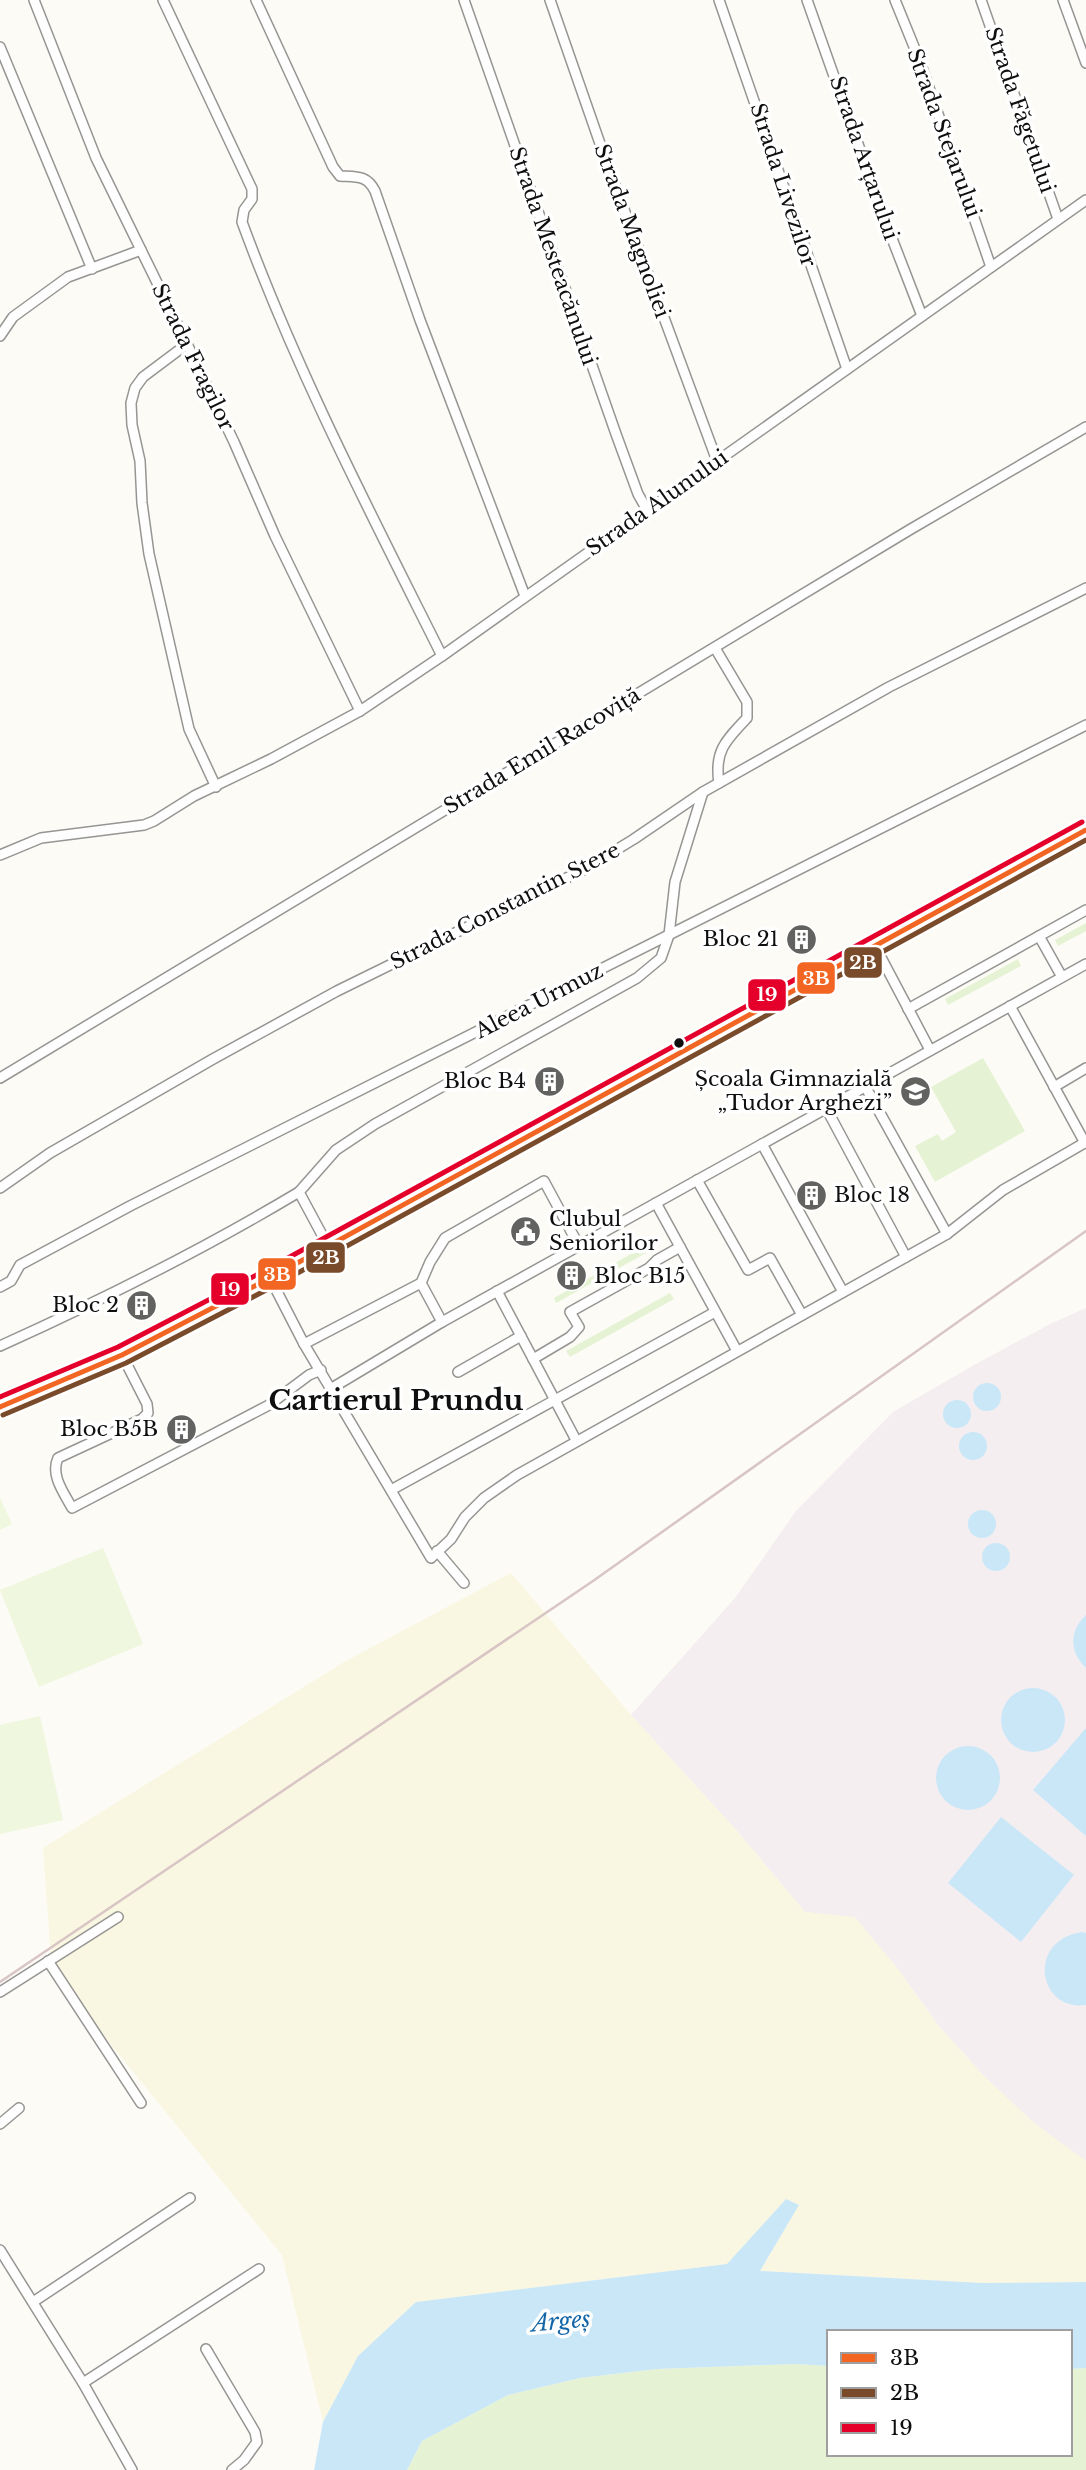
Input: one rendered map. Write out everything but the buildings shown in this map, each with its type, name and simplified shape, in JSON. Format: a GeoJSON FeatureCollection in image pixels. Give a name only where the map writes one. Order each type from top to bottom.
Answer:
{"type":"FeatureCollection","features":[{"type":"Feature","properties":{"kind":"main road"},"geometry":{"type":"LineString","coordinates":[[0,1407],[122,1355],[270,1278],[1086,830]]}},
{"type":"Feature","properties":{"kind":"street","name":"Strada Fragilor"},"geometry":{"type":"LineString","coordinates":[[34,0],[96,158],[234,442],[275,536],[360,711]]}},
{"type":"Feature","properties":{"kind":"street"},"geometry":{"type":"LineString","coordinates":[[163,0],[252,189],[252,199],[244,210],[242,222],[304,372],[442,656]]}},
{"type":"Feature","properties":{"kind":"street"},"geometry":{"type":"LineString","coordinates":[[256,0],[332,167],[340,176],[364,177],[371,182],[419,320],[524,596]]}},
{"type":"Feature","properties":{"kind":"street","name":"Strada Mesteacănului"},"geometry":{"type":"LineString","coordinates":[[464,0],[606,408],[638,494],[647,510]]}},
{"type":"Feature","properties":{"kind":"street","name":"Strada Magnoliei"},"geometry":{"type":"LineString","coordinates":[[550,0],[605,158],[717,461]]}},
{"type":"Feature","properties":{"kind":"street","name":"Strada Livezilor"},"geometry":{"type":"LineString","coordinates":[[719,0],[847,369]]}},
{"type":"Feature","properties":{"kind":"street","name":"Strada Arțarului"},"geometry":{"type":"LineString","coordinates":[[807,0],[922,316]]}},
{"type":"Feature","properties":{"kind":"street","name":"Strada Stejarului"},"geometry":{"type":"LineString","coordinates":[[895,0],[919,59],[991,267]]}},
{"type":"Feature","properties":{"kind":"street","name":"Strada Făgetului"},"geometry":{"type":"LineString","coordinates":[[981,0],[1058,219]]}},
{"type":"Feature","properties":{"kind":"street"},"geometry":{"type":"LineString","coordinates":[[1063,0],[1086,62]]}},
{"type":"Feature","properties":{"kind":"street"},"geometry":{"type":"LineString","coordinates":[[0,47],[92,269]]}},
{"type":"Feature","properties":{"kind":"street","name":"Strada Alunului"},"geometry":{"type":"LineString","coordinates":[[0,855],[41,838],[144,825],[194,796],[360,711],[442,656],[1086,200]]}},
{"type":"Feature","properties":{"kind":"street"},"geometry":{"type":"LineString","coordinates":[[0,336],[13,317],[68,277],[141,250]]}},
{"type":"Feature","properties":{"kind":"street"},"geometry":{"type":"LineString","coordinates":[[187,344],[143,377],[135,388],[131,402],[132,425],[140,461],[149,554],[189,729],[216,787]]}},
{"type":"Feature","properties":{"kind":"street","name":"Strada Emil Racoviță"},"geometry":{"type":"LineString","coordinates":[[0,1078],[900,536],[1086,427]]}},
{"type":"Feature","properties":{"kind":"street","name":"Strada Constantin Stere"},"geometry":{"type":"LineString","coordinates":[[0,1188],[50,1153],[337,991],[585,869],[703,792],[889,687],[1086,588]]}},
{"type":"Feature","properties":{"kind":"street"},"geometry":{"type":"LineString","coordinates":[[715,648],[747,702],[749,711],[747,718],[721,750],[716,767],[719,783]]}},
{"type":"Feature","properties":{"kind":"street","name":"Aleea Urmuz"},"geometry":{"type":"LineString","coordinates":[[0,1287],[11,1281],[20,1265],[130,1206],[1086,725]]}},
{"type":"Feature","properties":{"kind":"street"},"geometry":{"type":"LineString","coordinates":[[0,1346],[92,1305],[257,1217],[299,1192],[336,1150],[375,1124],[637,978],[661,958],[669,935],[675,882],[703,792]]}},
{"type":"Feature","properties":{"kind":"street"},"geometry":{"type":"LineString","coordinates":[[908,1009],[1086,909]]}},
{"type":"Feature","properties":{"kind":"street"},"geometry":{"type":"LineString","coordinates":[[1039,936],[1062,977]]}},
{"type":"Feature","properties":{"kind":"street"},"geometry":{"type":"LineString","coordinates":[[875,946],[930,1050]]}},
{"type":"Feature","properties":{"kind":"street"},"geometry":{"type":"LineString","coordinates":[[332,1388],[497,1291],[1086,964]]}},
{"type":"Feature","properties":{"kind":"street"},"geometry":{"type":"LineString","coordinates":[[270,1278],[304,1344],[431,1558],[451,1539],[466,1517],[484,1498],[517,1475],[947,1234],[1003,1191],[1086,1143],[1010,1006]]}},
{"type":"Feature","properties":{"kind":"street"},"geometry":{"type":"LineString","coordinates":[[1054,1087],[1086,1068]]}},
{"type":"Feature","properties":{"kind":"street"},"geometry":{"type":"LineString","coordinates":[[865,1086],[947,1234]]}},
{"type":"Feature","properties":{"kind":"street"},"geometry":{"type":"LineString","coordinates":[[826,1108],[906,1257]]}},
{"type":"Feature","properties":{"kind":"street"},"geometry":{"type":"LineString","coordinates":[[762,1144],[843,1292]]}},
{"type":"Feature","properties":{"kind":"street"},"geometry":{"type":"LineString","coordinates":[[697,1180],[748,1270],[769,1258],[802,1315]]}},
{"type":"Feature","properties":{"kind":"street"},"geometry":{"type":"LineString","coordinates":[[304,1344],[421,1283],[445,1238],[544,1181],[579,1246]]}},
{"type":"Feature","properties":{"kind":"street"},"geometry":{"type":"LineString","coordinates":[[299,1192],[328,1246]]}},
{"type":"Feature","properties":{"kind":"street"},"geometry":{"type":"LineString","coordinates":[[656,1203],[737,1351]]}},
{"type":"Feature","properties":{"kind":"street"},"geometry":{"type":"LineString","coordinates":[[533,1359],[570,1337],[579,1326],[570,1312],[649,1268],[657,1260],[680,1247]]}},
{"type":"Feature","properties":{"kind":"street"},"geometry":{"type":"LineString","coordinates":[[421,1283],[442,1322]]}},
{"type":"Feature","properties":{"kind":"street"},"geometry":{"type":"LineString","coordinates":[[497,1291],[576,1440]]}},
{"type":"Feature","properties":{"kind":"street"},"geometry":{"type":"LineString","coordinates":[[391,1490],[715,1312]]}},
{"type":"Feature","properties":{"kind":"street"},"geometry":{"type":"LineString","coordinates":[[457,1372],[521,1336]]}},
{"type":"Feature","properties":{"kind":"street"},"geometry":{"type":"LineString","coordinates":[[122,1355],[147,1404],[148,1413],[142,1419],[58,1458],[54,1467],[57,1479],[72,1508],[270,1405],[309,1375],[321,1370]]}},
{"type":"Feature","properties":{"kind":"street"},"geometry":{"type":"LineString","coordinates":[[437,1551],[464,1583]]}},
{"type":"Feature","properties":{"kind":"street"},"geometry":{"type":"LineString","coordinates":[[0,1992],[118,1917]]}},
{"type":"Feature","properties":{"kind":"street"},"geometry":{"type":"LineString","coordinates":[[48,1961],[141,2104]]}},
{"type":"Feature","properties":{"kind":"street"},"geometry":{"type":"LineString","coordinates":[[0,2124],[19,2108]]}},
{"type":"Feature","properties":{"kind":"street"},"geometry":{"type":"LineString","coordinates":[[33,2302],[190,2198]]}},
{"type":"Feature","properties":{"kind":"street"},"geometry":{"type":"LineString","coordinates":[[0,2250],[83,2383],[132,2470]]}},
{"type":"Feature","properties":{"kind":"street"},"geometry":{"type":"LineString","coordinates":[[83,2383],[258,2269]]}},
{"type":"Feature","properties":{"kind":"street"},"geometry":{"type":"LineString","coordinates":[[206,2349],[255,2431],[257,2442],[244,2460],[232,2470]]}},
{"type":"Feature","properties":{"kind":"shaded area"},"geometry":{"type":"Polygon","coordinates":[[[1086,1308],[1086,2161],[1033,2123],[983,2075],[938,2025],[898,1969],[855,1918],[805,1912],[738,1832],[631,1715],[735,1598],[796,1511],[893,1412],[974,1365],[1086,1308]]]}},
{"type":"Feature","properties":{"kind":"shaded area"},"geometry":{"type":"Polygon","coordinates":[[[511,1573],[631,1715],[738,1832],[805,1912],[855,1917],[898,1969],[938,2025],[983,2075],[1033,2122],[1086,2161],[1086,2282],[982,2283],[760,2271],[799,2205],[786,2199],[728,2264],[416,2302],[358,2356],[323,2422],[282,2255],[52,1972],[43,1848],[346,1661],[511,1573]]]}},
{"type":"Feature","properties":{"kind":"green space"},"geometry":{"type":"Polygon","coordinates":[[[1086,923],[1086,931],[1058,946],[1055,940],[1086,923]]]}},
{"type":"Feature","properties":{"kind":"green space"},"geometry":{"type":"Polygon","coordinates":[[[1018,959],[1021,966],[948,1005],[945,999],[1018,959]]]}},
{"type":"Feature","properties":{"kind":"green space"},"geometry":{"type":"Polygon","coordinates":[[[983,1058],[1025,1131],[935,1182],[915,1146],[938,1134],[942,1141],[956,1132],[931,1087],[983,1058]]]}},
{"type":"Feature","properties":{"kind":"green space"},"geometry":{"type":"Polygon","coordinates":[[[643,1247],[646,1253],[556,1303],[554,1298],[643,1247]]]}},
{"type":"Feature","properties":{"kind":"green space"},"geometry":{"type":"Polygon","coordinates":[[[670,1293],[674,1299],[570,1357],[566,1351],[670,1293]]]}},
{"type":"Feature","properties":{"kind":"green space"},"geometry":{"type":"Polygon","coordinates":[[[0,1498],[12,1524],[0,1530],[0,1498]]]}},
{"type":"Feature","properties":{"kind":"green space"},"geometry":{"type":"Polygon","coordinates":[[[103,1548],[143,1644],[39,1687],[0,1590],[103,1548]]]}},
{"type":"Feature","properties":{"kind":"green space"},"geometry":{"type":"Polygon","coordinates":[[[40,1716],[63,1820],[0,1834],[0,1725],[40,1716]]]}},
{"type":"Feature","properties":{"kind":"green space"},"geometry":{"type":"Polygon","coordinates":[[[795,2364],[827,2366],[827,2456],[1072,2456],[1072,2369],[1086,2368],[1086,2470],[407,2470],[422,2441],[508,2395],[580,2378],[657,2369],[795,2364]]]}},
{"type":"Feature","properties":{"kind":"water"},"geometry":{"type":"Polygon","coordinates":[[[987,1383],[997,1387],[1001,1397],[997,1407],[987,1411],[977,1407],[973,1397],[977,1387],[987,1383]]]}},
{"type":"Feature","properties":{"kind":"water"},"geometry":{"type":"Polygon","coordinates":[[[957,1400],[967,1404],[971,1414],[967,1424],[957,1428],[947,1424],[943,1414],[947,1404],[957,1400]]]}},
{"type":"Feature","properties":{"kind":"water"},"geometry":{"type":"Polygon","coordinates":[[[973,1432],[983,1436],[987,1446],[983,1456],[973,1460],[963,1456],[959,1446],[963,1436],[973,1432]]]}},
{"type":"Feature","properties":{"kind":"water"},"geometry":{"type":"Polygon","coordinates":[[[982,1510],[992,1514],[996,1524],[992,1534],[982,1538],[972,1534],[968,1524],[972,1514],[982,1510]]]}},
{"type":"Feature","properties":{"kind":"water"},"geometry":{"type":"Polygon","coordinates":[[[996,1543],[1006,1547],[1010,1557],[1006,1567],[996,1571],[986,1567],[982,1557],[986,1547],[996,1543]]]}},
{"type":"Feature","properties":{"kind":"water"},"geometry":{"type":"Polygon","coordinates":[[[1086,1615],[1086,1668],[1076,1655],[1073,1642],[1076,1628],[1086,1615]]]}},
{"type":"Feature","properties":{"kind":"water"},"geometry":{"type":"Polygon","coordinates":[[[1027,1688],[1039,1688],[1056,1697],[1063,1708],[1063,1732],[1056,1743],[1039,1752],[1027,1752],[1015,1747],[1006,1738],[1001,1726],[1001,1714],[1006,1702],[1015,1693],[1027,1688]]]}},
{"type":"Feature","properties":{"kind":"water"},"geometry":{"type":"Polygon","coordinates":[[[1086,1728],[1086,1836],[1033,1790],[1086,1728]]]}},
{"type":"Feature","properties":{"kind":"water"},"geometry":{"type":"Polygon","coordinates":[[[968,1746],[986,1752],[994,1760],[1000,1778],[994,1796],[986,1804],[968,1810],[950,1804],[942,1796],[936,1778],[942,1760],[950,1752],[968,1746]]]}},
{"type":"Feature","properties":{"kind":"water"},"geometry":{"type":"Polygon","coordinates":[[[1001,1817],[1074,1875],[1021,1942],[948,1883],[1001,1817]]]}},
{"type":"Feature","properties":{"kind":"water"},"geometry":{"type":"Polygon","coordinates":[[[1086,1933],[1086,2005],[1070,2004],[1058,1998],[1049,1987],[1045,1974],[1046,1961],[1052,1948],[1064,1938],[1086,1933]]]}},
{"type":"Feature","properties":{"kind":"water","name":"Argeș"},"geometry":{"type":"Polygon","coordinates":[[[786,2199],[799,2205],[760,2271],[982,2283],[1086,2282],[1086,2368],[1072,2369],[1072,2330],[827,2330],[827,2366],[795,2364],[657,2369],[580,2378],[508,2395],[422,2441],[407,2470],[314,2470],[323,2422],[358,2356],[416,2302],[727,2264],[786,2199]]]}},
{"type":"Feature","properties":{"kind":"railway"},"geometry":{"type":"LineString","coordinates":[[0,1982],[593,1581],[1086,1231]]}},
{"type":"Feature","properties":{"kind":"transit line","name":"19"},"geometry":{"type":"LineString","coordinates":[[0,1397],[118,1347],[266,1270],[1082,822]]}},
{"type":"Feature","properties":{"kind":"transit line","name":"3B"},"geometry":{"type":"LineString","coordinates":[[0,1407],[122,1355],[270,1278],[1086,830]]}},
{"type":"Feature","properties":{"kind":"transit line","name":"2B"},"geometry":{"type":"LineString","coordinates":[[3,1415],[126,1363],[274,1286],[1086,840]]}},
{"type":"Feature","properties":{"kind":"place","name":"Bloc 21"},"geometry":{"type":"Point","coordinates":[802,939]}},
{"type":"Feature","properties":{"kind":"place","name":"Bloc B4"},"geometry":{"type":"Point","coordinates":[549,1081]}},
{"type":"Feature","properties":{"kind":"place","name":"Școala Gimnazială „Tudor Arghezi”"},"geometry":{"type":"Point","coordinates":[915,1091]}},
{"type":"Feature","properties":{"kind":"place","name":"Bloc 18"},"geometry":{"type":"Point","coordinates":[811,1195]}},
{"type":"Feature","properties":{"kind":"place","name":"Clubul Seniorilor"},"geometry":{"type":"Point","coordinates":[526,1231]}},
{"type":"Feature","properties":{"kind":"place","name":"Bloc B15"},"geometry":{"type":"Point","coordinates":[571,1276]}},
{"type":"Feature","properties":{"kind":"place","name":"Bloc 2"},"geometry":{"type":"Point","coordinates":[142,1305]}},
{"type":"Feature","properties":{"kind":"place","name":"Bloc B5B"},"geometry":{"type":"Point","coordinates":[181,1429]}},
{"type":"Feature","properties":{"kind":"district","name":"Cartierul Prundu"},"geometry":{"type":"Point","coordinates":[396,1400]}}]}
